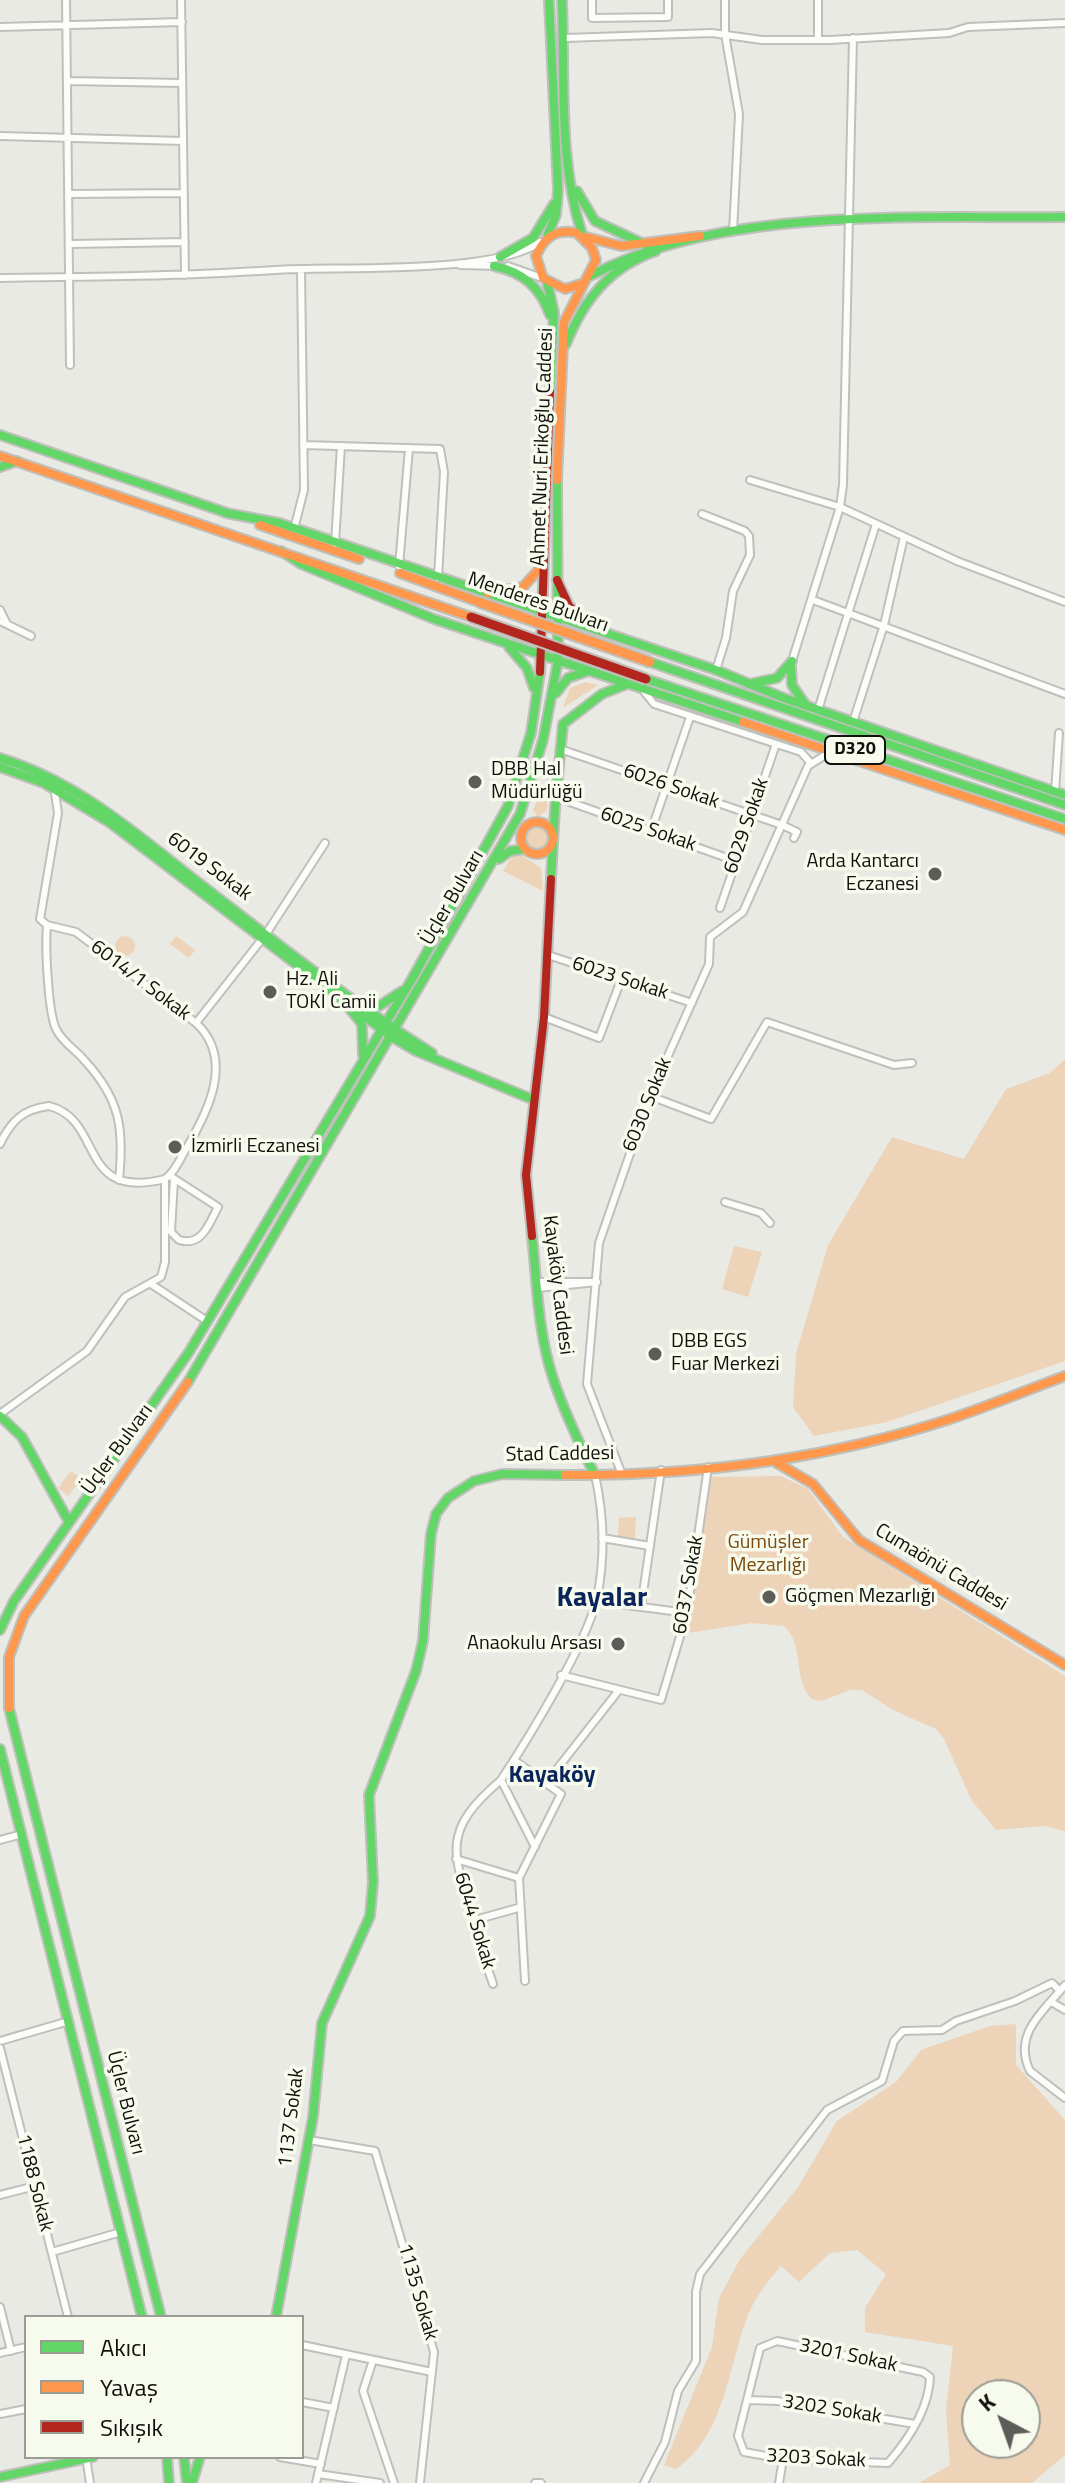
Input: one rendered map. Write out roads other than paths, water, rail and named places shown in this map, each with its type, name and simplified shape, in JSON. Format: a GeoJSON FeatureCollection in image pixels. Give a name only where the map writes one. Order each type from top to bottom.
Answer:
{"type":"FeatureCollection","features":[{"type":"Feature","properties":{"kind":"main road"},"geometry":{"type":"LineString","coordinates":[[549,0],[558,190],[556,215],[544,239],[537,264],[545,280],[565,289],[627,256],[733,232]]}},
{"type":"Feature","properties":{"kind":"main road"},"geometry":{"type":"LineString","coordinates":[[562,0],[569,163],[584,235],[596,260],[587,279]]}},
{"type":"Feature","properties":{"kind":"main road"},"geometry":{"type":"LineString","coordinates":[[569,163],[579,197],[593,221],[609,232],[646,245]]}},
{"type":"Feature","properties":{"kind":"main road"},"geometry":{"type":"LineString","coordinates":[[497,261],[538,233],[558,190]]}},
{"type":"Feature","properties":{"kind":"main road"},"geometry":{"type":"LineString","coordinates":[[544,239],[563,229],[613,246],[646,245],[733,232],[848,221],[1065,217]]}},
{"type":"Feature","properties":{"kind":"main road"},"geometry":{"type":"LineString","coordinates":[[562,355],[576,320],[593,291],[627,263],[656,251]]}},
{"type":"Feature","properties":{"kind":"main road"},"geometry":{"type":"LineString","coordinates":[[497,261],[520,272],[532,283],[548,307],[554,331]]}},
{"type":"Feature","properties":{"kind":"main road","name":"Ahmet Nuri Erikoğlu Caddesi"},"geometry":{"type":"LineString","coordinates":[[558,661],[555,617],[562,355],[566,314],[587,279]]}},
{"type":"Feature","properties":{"kind":"main road","name":"Ahmet Nuri Erikoğlu Caddesi"},"geometry":{"type":"LineString","coordinates":[[542,656],[554,331],[554,300],[545,280]]}},
{"type":"Feature","properties":{"kind":"main road"},"geometry":{"type":"LineString","coordinates":[[0,435],[226,513],[438,578],[480,598],[521,606],[601,631],[716,670],[818,710],[852,727],[939,752],[1060,793]]}},
{"type":"Feature","properties":{"kind":"main road","name":"Menderes Bulvarı"},"geometry":{"type":"LineString","coordinates":[[0,456],[471,617],[639,682],[1065,819]]}},
{"type":"Feature","properties":{"kind":"main road"},"geometry":{"type":"LineString","coordinates":[[0,467],[17,461]]}},
{"type":"Feature","properties":{"kind":"main road","name":"Menderes Bulvarı"},"geometry":{"type":"LineString","coordinates":[[292,532],[650,662],[852,727],[941,763],[1065,805]]}},
{"type":"Feature","properties":{"kind":"main road"},"geometry":{"type":"LineString","coordinates":[[281,551],[335,579],[503,643],[588,671],[639,682],[797,740],[1065,830]]}},
{"type":"Feature","properties":{"kind":"main road"},"geometry":{"type":"LineString","coordinates":[[480,598],[523,587],[537,575],[544,559]]}},
{"type":"Feature","properties":{"kind":"main road"},"geometry":{"type":"LineString","coordinates":[[556,576],[569,606],[601,631]]}},
{"type":"Feature","properties":{"kind":"main road"},"geometry":{"type":"LineString","coordinates":[[503,643],[522,643],[533,631],[533,623],[521,606]]}},
{"type":"Feature","properties":{"kind":"main road"},"geometry":{"type":"LineString","coordinates":[[601,674],[593,663],[592,652],[599,640],[614,636]]}},
{"type":"Feature","properties":{"kind":"main road"},"geometry":{"type":"LineString","coordinates":[[503,643],[527,668],[536,697]]}},
{"type":"Feature","properties":{"kind":"main road","name":"Üçler Bulvarı"},"geometry":{"type":"LineString","coordinates":[[0,1630],[10,1607],[207,1321],[412,979],[508,806],[531,733],[542,656]]}},
{"type":"Feature","properties":{"kind":"main road","name":"Üçler Bulvarı"},"geometry":{"type":"LineString","coordinates":[[160,2315],[12,1726],[7,1702],[9,1657],[31,1604],[206,1356],[494,864],[525,801],[552,700],[558,661]]}},
{"type":"Feature","properties":{"kind":"main road"},"geometry":{"type":"LineString","coordinates":[[746,684],[773,680],[792,661]]}},
{"type":"Feature","properties":{"kind":"main road"},"geometry":{"type":"LineString","coordinates":[[792,661],[792,685],[807,706]]}},
{"type":"Feature","properties":{"kind":"main road"},"geometry":{"type":"LineString","coordinates":[[552,700],[565,681],[588,671]]}},
{"type":"Feature","properties":{"kind":"main road"},"geometry":{"type":"LineString","coordinates":[[525,849],[522,832],[529,824],[548,817],[553,808],[554,766],[562,728],[569,717],[610,690],[639,682]]}},
{"type":"Feature","properties":{"kind":"main road"},"geometry":{"type":"LineString","coordinates":[[939,752],[941,763]]}},
{"type":"Feature","properties":{"kind":"main road","name":"6019 Sokak"},"geometry":{"type":"LineString","coordinates":[[0,758],[53,783],[109,822],[394,1034],[454,1065],[534,1100]]}},
{"type":"Feature","properties":{"kind":"main road"},"geometry":{"type":"LineString","coordinates":[[893,762],[920,781]]}},
{"type":"Feature","properties":{"kind":"main road","name":"6019 Sokak"},"geometry":{"type":"LineString","coordinates":[[0,767],[53,783]]}},
{"type":"Feature","properties":{"kind":"main road"},"geometry":{"type":"LineString","coordinates":[[494,864],[510,851],[525,849],[537,854],[546,852],[553,840],[550,827],[529,817],[525,801]]}},
{"type":"Feature","properties":{"kind":"main road","name":"Kayaköy Caddesi"},"geometry":{"type":"LineString","coordinates":[[553,808],[544,1017],[526,1175],[552,1375],[572,1429],[595,1475]]}},
{"type":"Feature","properties":{"kind":"main road"},"geometry":{"type":"LineString","coordinates":[[537,854],[551,879]]}},
{"type":"Feature","properties":{"kind":"main road"},"geometry":{"type":"LineString","coordinates":[[356,1070],[364,1051],[364,1033],[353,1006],[379,1006],[395,997],[412,979]]}},
{"type":"Feature","properties":{"kind":"main road","name":"Stad Caddesi"},"geometry":{"type":"LineString","coordinates":[[365,1930],[373,1882],[368,1802],[377,1768],[416,1671],[423,1641],[428,1556],[436,1514],[462,1487],[484,1477],[522,1472],[595,1475],[773,1462],[915,1430],[1065,1376]]}},
{"type":"Feature","properties":{"kind":"main road"},"geometry":{"type":"LineString","coordinates":[[0,1415],[18,1433],[69,1522]]}},
{"type":"Feature","properties":{"kind":"main road","name":"Cumaönü Caddesi"},"geometry":{"type":"LineString","coordinates":[[773,1462],[795,1470],[813,1484],[859,1540],[1065,1665]]}},
{"type":"Feature","properties":{"kind":"main road","name":"Üçler Bulvarı"},"geometry":{"type":"LineString","coordinates":[[0,1749],[142,2315]]}},
{"type":"Feature","properties":{"kind":"main road","name":"1137 Sokak"},"geometry":{"type":"LineString","coordinates":[[276,2315],[309,2140],[324,2014],[365,1930]]}},
{"type":"Feature","properties":{"kind":"main road"},"geometry":{"type":"LineString","coordinates":[[0,2477],[79,2459]]}},
{"type":"Feature","properties":{"kind":"main road"},"geometry":{"type":"LineString","coordinates":[[167,2459],[169,2483]]}},
{"type":"Feature","properties":{"kind":"main road"},"geometry":{"type":"LineString","coordinates":[[184,2459],[190,2483]]}},
{"type":"Feature","properties":{"kind":"main road"},"geometry":{"type":"LineString","coordinates":[[190,2483],[199,2459]]}},
{"type":"Feature","properties":{"kind":"street"},"geometry":{"type":"LineString","coordinates":[[66,0],[70,365]]}},
{"type":"Feature","properties":{"kind":"street"},"geometry":{"type":"LineString","coordinates":[[181,0],[185,275]]}},
{"type":"Feature","properties":{"kind":"street"},"geometry":{"type":"LineString","coordinates":[[592,0],[592,18],[668,17]]}},
{"type":"Feature","properties":{"kind":"street"},"geometry":{"type":"LineString","coordinates":[[668,0],[668,34]]}},
{"type":"Feature","properties":{"kind":"street"},"geometry":{"type":"LineString","coordinates":[[725,0],[725,34],[739,114],[733,232]]}},
{"type":"Feature","properties":{"kind":"street"},"geometry":{"type":"LineString","coordinates":[[818,0],[818,40]]}},
{"type":"Feature","properties":{"kind":"street"},"geometry":{"type":"LineString","coordinates":[[0,27],[182,22]]}},
{"type":"Feature","properties":{"kind":"street"},"geometry":{"type":"LineString","coordinates":[[565,38],[725,34],[762,40],[818,40],[949,33],[968,27],[1065,23]]}},
{"type":"Feature","properties":{"kind":"street"},"geometry":{"type":"LineString","coordinates":[[792,661],[840,507],[853,38]]}},
{"type":"Feature","properties":{"kind":"street"},"geometry":{"type":"LineString","coordinates":[[67,81],[182,83]]}},
{"type":"Feature","properties":{"kind":"street"},"geometry":{"type":"LineString","coordinates":[[0,136],[183,141]]}},
{"type":"Feature","properties":{"kind":"street"},"geometry":{"type":"LineString","coordinates":[[69,194],[184,193]]}},
{"type":"Feature","properties":{"kind":"street"},"geometry":{"type":"LineString","coordinates":[[0,278],[185,275],[497,261],[544,239]]}},
{"type":"Feature","properties":{"kind":"street"},"geometry":{"type":"LineString","coordinates":[[70,244],[185,242]]}},
{"type":"Feature","properties":{"kind":"street"},"geometry":{"type":"LineString","coordinates":[[497,261],[545,280]]}},
{"type":"Feature","properties":{"kind":"street"},"geometry":{"type":"LineString","coordinates":[[292,532],[304,490],[301,269]]}},
{"type":"Feature","properties":{"kind":"street"},"geometry":{"type":"LineString","coordinates":[[303,445],[440,449],[444,472],[438,578]]}},
{"type":"Feature","properties":{"kind":"street"},"geometry":{"type":"LineString","coordinates":[[335,544],[341,446]]}},
{"type":"Feature","properties":{"kind":"street"},"geometry":{"type":"LineString","coordinates":[[399,566],[409,448]]}},
{"type":"Feature","properties":{"kind":"street"},"geometry":{"type":"LineString","coordinates":[[750,480],[840,507],[904,537],[1065,602]]}},
{"type":"Feature","properties":{"kind":"street"},"geometry":{"type":"LineString","coordinates":[[702,514],[745,531],[751,543],[750,555],[729,605],[726,638],[716,670]]}},
{"type":"Feature","properties":{"kind":"street"},"geometry":{"type":"LineString","coordinates":[[818,710],[876,524]]}},
{"type":"Feature","properties":{"kind":"street"},"geometry":{"type":"LineString","coordinates":[[852,727],[884,625],[904,537]]}},
{"type":"Feature","properties":{"kind":"street"},"geometry":{"type":"LineString","coordinates":[[813,600],[1065,694]]}},
{"type":"Feature","properties":{"kind":"street"},"geometry":{"type":"LineString","coordinates":[[0,610],[3,623],[31,636]]}},
{"type":"Feature","properties":{"kind":"street"},"geometry":{"type":"LineString","coordinates":[[639,682],[654,704],[801,752],[808,763]]}},
{"type":"Feature","properties":{"kind":"street"},"geometry":{"type":"LineString","coordinates":[[651,831],[690,717]]}},
{"type":"Feature","properties":{"kind":"street"},"geometry":{"type":"LineString","coordinates":[[1059,733],[1060,793]]}},
{"type":"Feature","properties":{"kind":"street"},"geometry":{"type":"LineString","coordinates":[[797,740],[808,763]]}},
{"type":"Feature","properties":{"kind":"street","name":"6029 Sokak"},"geometry":{"type":"LineString","coordinates":[[720,908],[733,860],[776,744]]}},
{"type":"Feature","properties":{"kind":"street","name":"6026 Sokak"},"geometry":{"type":"LineString","coordinates":[[560,749],[782,825]]}},
{"type":"Feature","properties":{"kind":"street"},"geometry":{"type":"LineString","coordinates":[[808,763],[825,753],[834,752]]}},
{"type":"Feature","properties":{"kind":"street","name":"6030 Sokak"},"geometry":{"type":"LineString","coordinates":[[621,1472],[587,1384],[600,1236],[650,1096],[709,964],[710,937],[743,912],[808,763]]}},
{"type":"Feature","properties":{"kind":"street"},"geometry":{"type":"LineString","coordinates":[[53,783],[58,813],[40,917],[47,925],[45,944],[55,1027],[98,1076],[115,1106],[123,1139],[119,1180]]}},
{"type":"Feature","properties":{"kind":"street","name":"6025 Sokak"},"geometry":{"type":"LineString","coordinates":[[564,800],[733,860]]}},
{"type":"Feature","properties":{"kind":"street"},"geometry":{"type":"LineString","coordinates":[[782,825],[797,832],[794,838]]}},
{"type":"Feature","properties":{"kind":"street"},"geometry":{"type":"LineString","coordinates":[[0,1415],[87,1351],[119,1303],[161,1277],[164,1270],[169,1178],[214,1095],[216,1074],[209,1037],[196,1023],[264,937],[325,843]]}},
{"type":"Feature","properties":{"kind":"street","name":"6014/1 Sokak"},"geometry":{"type":"LineString","coordinates":[[47,925],[76,932],[196,1023]]}},
{"type":"Feature","properties":{"kind":"street","name":"6023 Sokak"},"geometry":{"type":"LineString","coordinates":[[548,955],[692,1003]]}},
{"type":"Feature","properties":{"kind":"street"},"geometry":{"type":"LineString","coordinates":[[544,1017],[599,1038],[621,980]]}},
{"type":"Feature","properties":{"kind":"street"},"geometry":{"type":"LineString","coordinates":[[650,1096],[711,1119],[767,1022],[894,1065],[912,1063]]}},
{"type":"Feature","properties":{"kind":"street"},"geometry":{"type":"LineString","coordinates":[[0,1144],[13,1121],[21,1115],[39,1107],[57,1108],[76,1122],[99,1166],[119,1180],[169,1178],[218,1207],[204,1235],[191,1242],[179,1240],[171,1232],[169,1178]]}},
{"type":"Feature","properties":{"kind":"street"},"geometry":{"type":"LineString","coordinates":[[725,1202],[761,1213],[770,1223]]}},
{"type":"Feature","properties":{"kind":"street"},"geometry":{"type":"LineString","coordinates":[[538,1285],[597,1282]]}},
{"type":"Feature","properties":{"kind":"street"},"geometry":{"type":"LineString","coordinates":[[151,1284],[207,1321]]}},
{"type":"Feature","properties":{"kind":"street","name":"6037 Sokak"},"geometry":{"type":"LineString","coordinates":[[619,1690],[661,1700],[687,1613],[708,1467]]}},
{"type":"Feature","properties":{"kind":"street"},"geometry":{"type":"LineString","coordinates":[[641,1607],[661,1470]]}},
{"type":"Feature","properties":{"kind":"street","name":"Kayaköy Caddesi"},"geometry":{"type":"LineString","coordinates":[[501,1780],[561,1675],[596,1601],[602,1508],[595,1475]]}},
{"type":"Feature","properties":{"kind":"street"},"geometry":{"type":"LineString","coordinates":[[602,1538],[650,1546]]}},
{"type":"Feature","properties":{"kind":"street"},"geometry":{"type":"LineString","coordinates":[[596,1601],[687,1613]]}},
{"type":"Feature","properties":{"kind":"street"},"geometry":{"type":"LineString","coordinates":[[546,1783],[619,1690],[561,1675]]}},
{"type":"Feature","properties":{"kind":"street"},"geometry":{"type":"LineString","coordinates":[[514,1760],[561,1794],[519,1878],[518,1908],[525,1981]]}},
{"type":"Feature","properties":{"kind":"street"},"geometry":{"type":"LineString","coordinates":[[501,1780],[535,1847]]}},
{"type":"Feature","properties":{"kind":"street","name":"6044 Sokak"},"geometry":{"type":"LineString","coordinates":[[493,1984],[472,1923],[475,1920],[456,1859],[458,1836],[466,1815],[501,1780]]}},
{"type":"Feature","properties":{"kind":"street"},"geometry":{"type":"LineString","coordinates":[[0,1840],[22,1834]]}},
{"type":"Feature","properties":{"kind":"street"},"geometry":{"type":"LineString","coordinates":[[456,1859],[519,1878]]}},
{"type":"Feature","properties":{"kind":"street"},"geometry":{"type":"LineString","coordinates":[[475,1920],[518,1908]]}},
{"type":"Feature","properties":{"kind":"street"},"geometry":{"type":"LineString","coordinates":[[644,2483],[665,2442],[678,2391],[696,2361],[696,2292],[700,2274],[745,2219],[811,2126],[827,2110],[882,2081],[894,2041],[903,2031],[942,2030],[1052,1983],[1063,1988],[1027,2029],[1026,2062],[1030,2071],[1065,2098]]}},
{"type":"Feature","properties":{"kind":"street"},"geometry":{"type":"LineString","coordinates":[[1053,2003],[1065,2010]]}},
{"type":"Feature","properties":{"kind":"street"},"geometry":{"type":"LineString","coordinates":[[0,2041],[69,2021]]}},
{"type":"Feature","properties":{"kind":"street","name":"1188 Sokak"},"geometry":{"type":"LineString","coordinates":[[0,2048],[68,2315]]}},
{"type":"Feature","properties":{"kind":"street","name":"1135 Sokak"},"geometry":{"type":"LineString","coordinates":[[309,2140],[375,2151],[434,2352],[420,2483]]}},
{"type":"Feature","properties":{"kind":"street"},"geometry":{"type":"LineString","coordinates":[[0,2195],[35,2186]]}},
{"type":"Feature","properties":{"kind":"street"},"geometry":{"type":"LineString","coordinates":[[52,2252],[122,2232]]}},
{"type":"Feature","properties":{"kind":"street"},"geometry":{"type":"LineString","coordinates":[[0,2307],[11,2351]]}},
{"type":"Feature","properties":{"kind":"street","name":"3201 Sokak"},"geometry":{"type":"LineString","coordinates":[[749,2400],[760,2348],[765,2343],[777,2341],[923,2372],[930,2377],[915,2424]]}},
{"type":"Feature","properties":{"kind":"street"},"geometry":{"type":"LineString","coordinates":[[304,2345],[432,2372]]}},
{"type":"Feature","properties":{"kind":"street"},"geometry":{"type":"LineString","coordinates":[[0,2353],[24,2348]]}},
{"type":"Feature","properties":{"kind":"street"},"geometry":{"type":"LineString","coordinates":[[316,2483],[346,2355]]}},
{"type":"Feature","properties":{"kind":"street"},"geometry":{"type":"LineString","coordinates":[[373,2360],[363,2391],[394,2483]]}},
{"type":"Feature","properties":{"kind":"street","name":"3202 Sokak"},"geometry":{"type":"LineString","coordinates":[[749,2400],[777,2401],[915,2424]]}},
{"type":"Feature","properties":{"kind":"street","name":"3203 Sokak"},"geometry":{"type":"LineString","coordinates":[[749,2400],[738,2436],[744,2452],[783,2459],[888,2463],[915,2424]]}},
{"type":"Feature","properties":{"kind":"street"},"geometry":{"type":"LineString","coordinates":[[304,2402],[334,2408]]}},
{"type":"Feature","properties":{"kind":"street"},"geometry":{"type":"LineString","coordinates":[[0,2414],[24,2409]]}},
{"type":"Feature","properties":{"kind":"street"},"geometry":{"type":"LineString","coordinates":[[88,2459],[90,2483]]}},
{"type":"Feature","properties":{"kind":"street"},"geometry":{"type":"LineString","coordinates":[[292,2459],[321,2464]]}},
{"type":"Feature","properties":{"kind":"street"},"geometry":{"type":"LineString","coordinates":[[779,2483],[783,2459]]}},
{"type":"Feature","properties":{"kind":"street"},"geometry":{"type":"LineString","coordinates":[[318,2474],[380,2483]]}},
{"type":"Feature","properties":{"kind":"place","name":"DBB Hal Müdürlüğü"},"geometry":{"type":"Point","coordinates":[475,782]}},
{"type":"Feature","properties":{"kind":"place","name":"Arda Kantarcı Eczanesi"},"geometry":{"type":"Point","coordinates":[935,874]}},
{"type":"Feature","properties":{"kind":"place","name":"Hz. Ali TOKİ Camii"},"geometry":{"type":"Point","coordinates":[270,992]}},
{"type":"Feature","properties":{"kind":"place","name":"İzmirli Eczanesi"},"geometry":{"type":"Point","coordinates":[175,1147]}},
{"type":"Feature","properties":{"kind":"place","name":"DBB EGS Fuar Merkezi"},"geometry":{"type":"Point","coordinates":[655,1354]}},
{"type":"Feature","properties":{"kind":"place","name":"Göçmen Mezarlığı"},"geometry":{"type":"Point","coordinates":[769,1597]}},
{"type":"Feature","properties":{"kind":"place","name":"Anaokulu Arsası"},"geometry":{"type":"Point","coordinates":[618,1644]}},
{"type":"Feature","properties":{"kind":"district","name":"Kayalar"},"geometry":{"type":"Point","coordinates":[602,1599]}},
{"type":"Feature","properties":{"kind":"district","name":"Kayaköy"},"geometry":{"type":"Point","coordinates":[552,1776]}},
{"type":"Feature","properties":{"kind":"park label","name":"Gümüşler Mezarlığı"},"geometry":{"type":"Point","coordinates":[768,1554]}}]}
